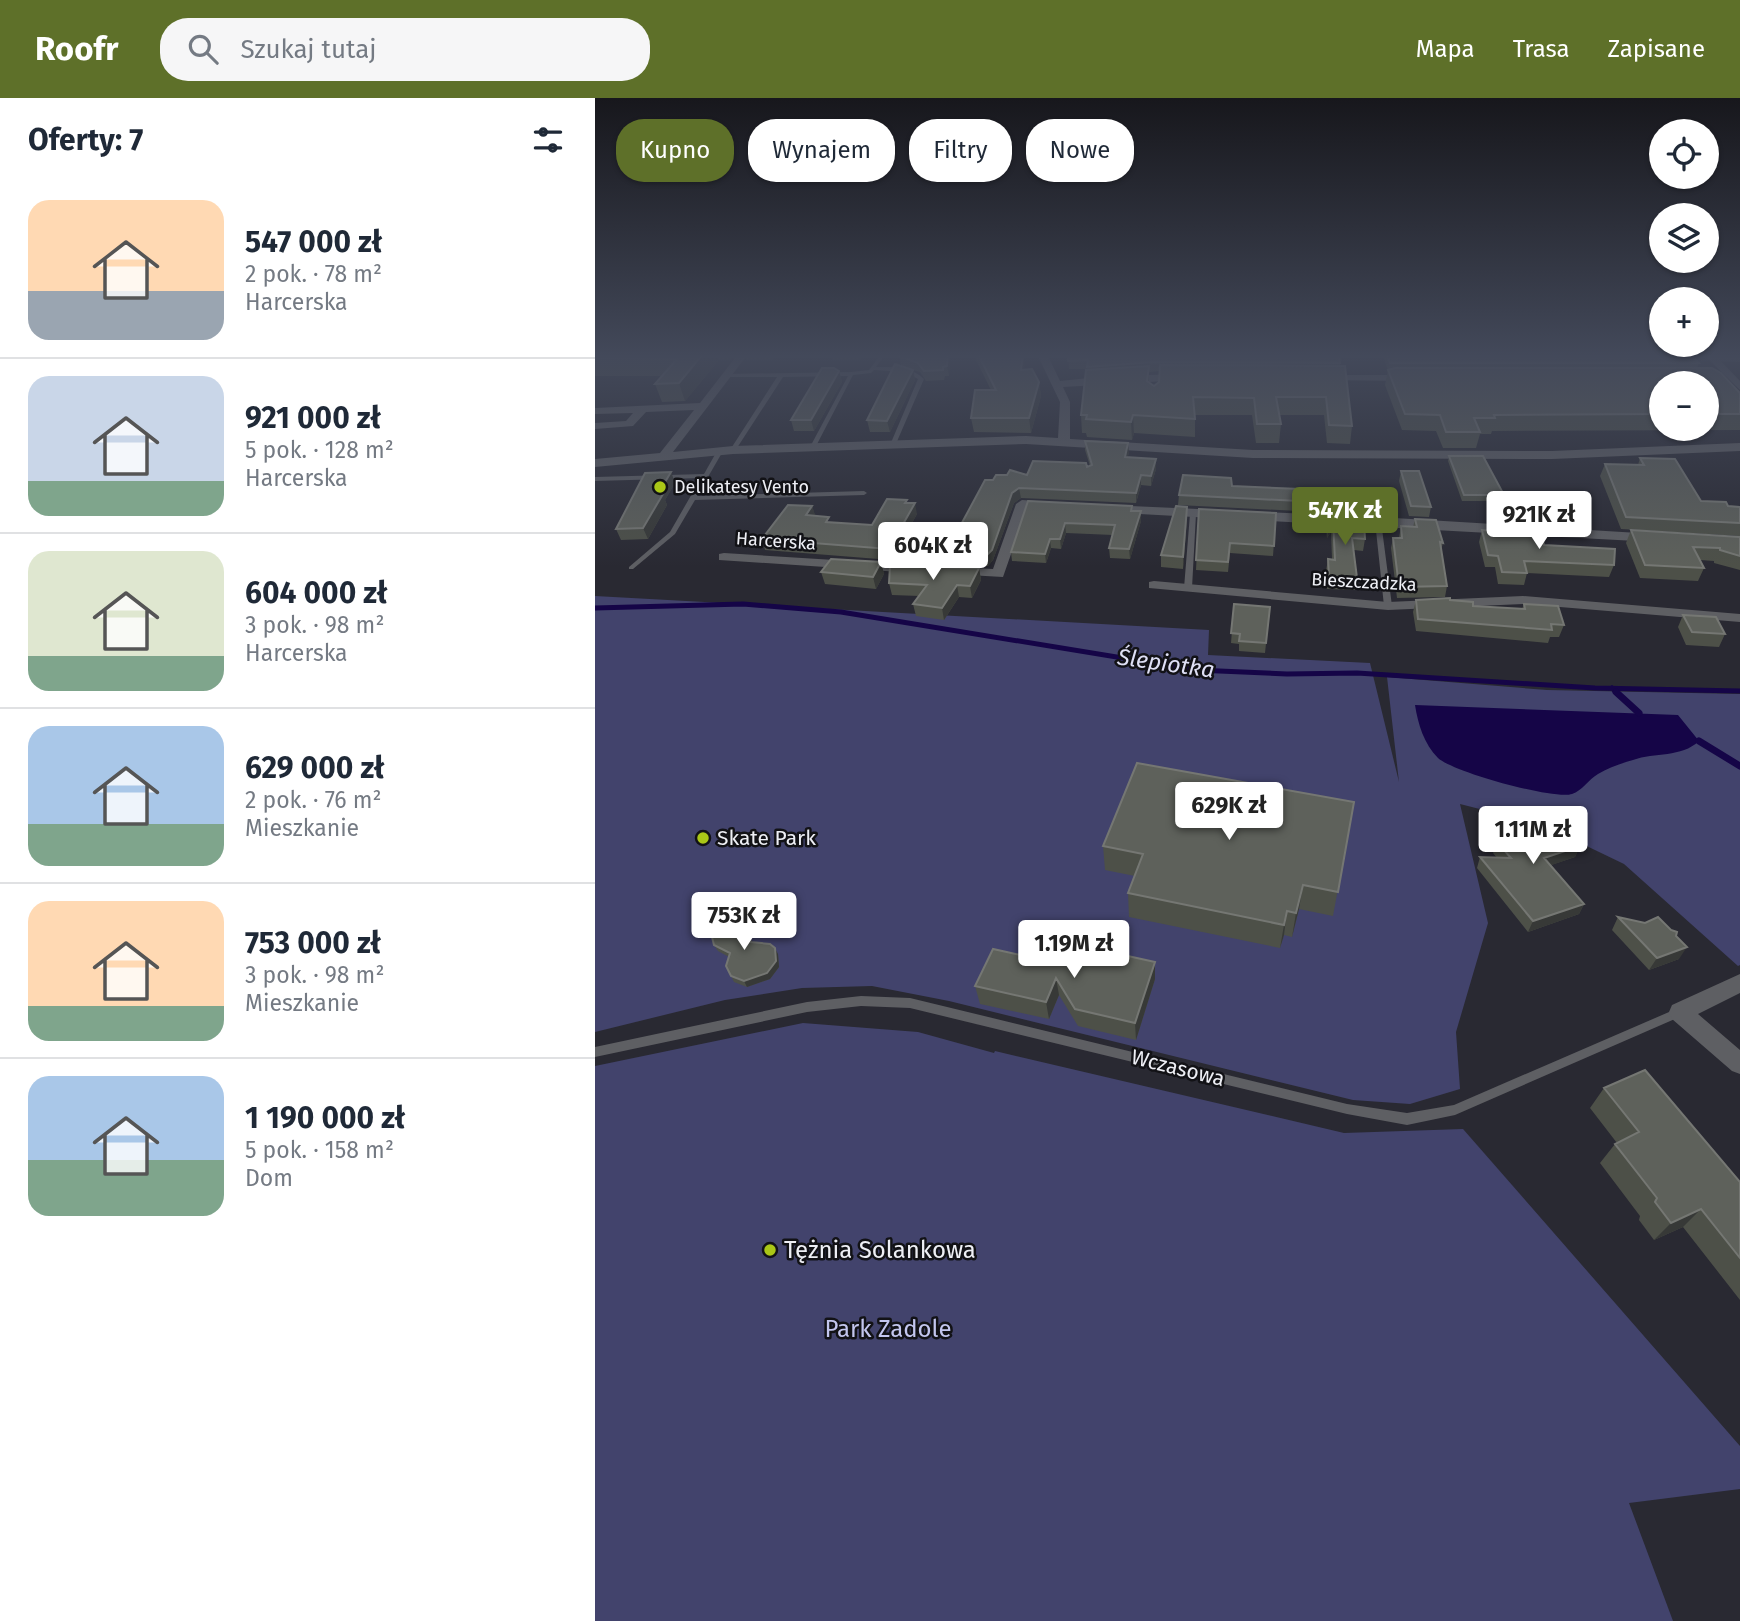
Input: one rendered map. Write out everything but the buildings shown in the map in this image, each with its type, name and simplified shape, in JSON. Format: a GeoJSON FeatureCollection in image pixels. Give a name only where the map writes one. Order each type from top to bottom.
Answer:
{"type":"FeatureCollection","features":[{"type":"Feature","properties":{"kind":"street"},"geometry":{"type":"LineString","coordinates":[[595,426],[627,425]]}},
{"type":"Feature","properties":{"kind":"street"},"geometry":{"type":"LineString","coordinates":[[665,455],[687,425]]}},
{"type":"Feature","properties":{"kind":"street"},"geometry":{"type":"LineString","coordinates":[[1064,425],[1064,441]]}},
{"type":"Feature","properties":{"kind":"street"},"geometry":{"type":"LineString","coordinates":[[595,463],[727,450],[1064,441],[1253,454],[1552,455],[1740,447]]}},
{"type":"Feature","properties":{"kind":"street","name":"Harcerska"},"geometry":{"type":"LineString","coordinates":[[724,557],[998,574],[1022,505],[1061,507]]}},
{"type":"Feature","properties":{"kind":"street"},"geometry":{"type":"LineString","coordinates":[[1088,508],[1378,521],[1672,539]]}},
{"type":"Feature","properties":{"kind":"street","name":"Bieszczadzka"},"geometry":{"type":"LineString","coordinates":[[1154,585],[1388,606],[1523,600],[1740,618]]}},
{"type":"Feature","properties":{"kind":"street","name":"Wczasowa"},"geometry":{"type":"LineString","coordinates":[[1680,1012],[1740,984]]}},
{"type":"Feature","properties":{"kind":"street"},"geometry":{"type":"LineString","coordinates":[[1680,1012],[1740,1064]]}},
{"type":"Feature","properties":{"kind":"lane"},"geometry":{"type":"LineString","coordinates":[[631,568],[673,533],[706,476],[745,425]]}},
{"type":"Feature","properties":{"kind":"lane"},"geometry":{"type":"LineString","coordinates":[[813,447],[824,425]]}},
{"type":"Feature","properties":{"kind":"lane"},"geometry":{"type":"LineString","coordinates":[[893,445],[901,425]]}},
{"type":"Feature","properties":{"kind":"lane"},"geometry":{"type":"LineString","coordinates":[[595,478],[706,476]]}},
{"type":"Feature","properties":{"kind":"lane"},"geometry":{"type":"LineString","coordinates":[[694,498],[864,493]]}},
{"type":"Feature","properties":{"kind":"lane"},"geometry":{"type":"LineString","coordinates":[[1188,588],[1193,514]]}},
{"type":"Feature","properties":{"kind":"lane"},"geometry":{"type":"LineString","coordinates":[[1378,521],[1388,606]]}},
{"type":"Feature","properties":{"kind":"lane","name":"Wczasowa"},"geometry":{"type":"LineString","coordinates":[[595,1052],[807,1007],[861,1001],[910,1003],[1347,1109],[1407,1119],[1463,1107],[1680,1012]]}},
{"type":"Feature","properties":{"kind":"green space"},"geometry":{"type":"Polygon","coordinates":[[[595,596],[1209,630],[1208,655],[1370,663],[1399,782],[1387,677],[1547,690],[1740,694],[1740,965],[1624,864],[1543,825],[1460,804],[1488,923],[1456,1032],[1460,1089],[1410,1104],[1353,1100],[949,1001],[872,986],[802,988],[725,1000],[595,1032],[595,596]]]}},
{"type":"Feature","properties":{"kind":"green space","name":"Park Zadole"},"geometry":{"type":"Polygon","coordinates":[[[803,1023],[918,1032],[994,1053],[995,1051],[1344,1133],[1463,1129],[1740,1446],[1740,1489],[1629,1503],[1673,1621],[595,1621],[595,1066],[803,1023]]]}},
{"type":"Feature","properties":{"kind":"shaded area"},"geometry":{"type":"Polygon","coordinates":[[[1415,705],[1678,715],[1699,741],[1684,750],[1641,758],[1611,768],[1595,776],[1572,794],[1546,793],[1482,777],[1438,758],[1422,733],[1415,705]]]}},
{"type":"Feature","properties":{"kind":"waterway","name":"Ślepiotka"},"geometry":{"type":"LineString","coordinates":[[595,608],[743,604],[841,612],[1196,670],[1287,674],[1357,673],[1612,688]]}},
{"type":"Feature","properties":{"kind":"waterway","name":"Ślepiotka"},"geometry":{"type":"LineString","coordinates":[[1612,688],[1740,691]]}},
{"type":"Feature","properties":{"kind":"waterway","name":"Ślepiotka"},"geometry":{"type":"LineString","coordinates":[[1612,688],[1616,692]]}},
{"type":"Feature","properties":{"kind":"waterway"},"geometry":{"type":"LineString","coordinates":[[1616,692],[1639,713]]}},
{"type":"Feature","properties":{"kind":"waterway"},"geometry":{"type":"LineString","coordinates":[[1699,741],[1740,766]]}},
{"type":"Feature","properties":{"kind":"place","name":"Delikatesy Vento"},"geometry":{"type":"Point","coordinates":[660,487]}},
{"type":"Feature","properties":{"kind":"place","name":"Skate Park"},"geometry":{"type":"Point","coordinates":[703,838]}},
{"type":"Feature","properties":{"kind":"place","name":"Tężnia Solankowa"},"geometry":{"type":"Point","coordinates":[770,1250]}}]}
